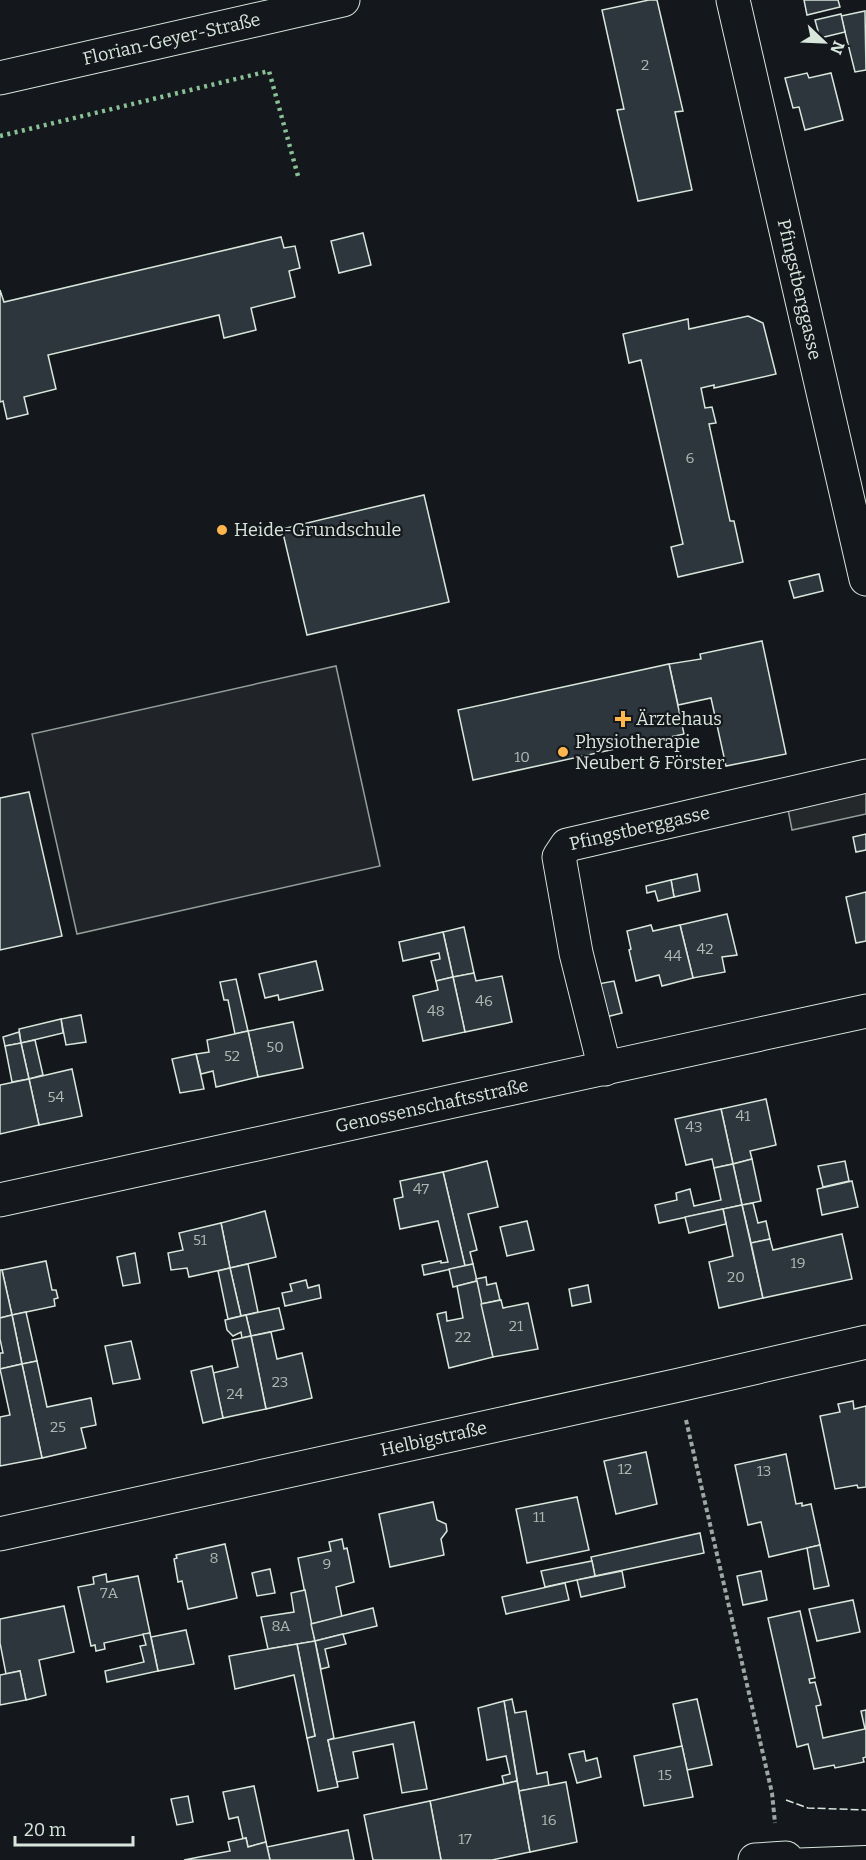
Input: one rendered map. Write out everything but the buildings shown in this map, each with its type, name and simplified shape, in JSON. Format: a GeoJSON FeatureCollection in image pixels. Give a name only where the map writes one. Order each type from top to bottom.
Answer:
{"type":"FeatureCollection","features":[{"type":"Feature","properties":{"kind":"street","name":"Florian-Geyer-Straße"},"geometry":{"type":"LineString","coordinates":[[0,78],[343,0]]}},
{"type":"Feature","properties":{"kind":"street","name":"Pfingstberggasse"},"geometry":{"type":"LineString","coordinates":[[733,0],[866,579]]}},
{"type":"Feature","properties":{"kind":"street","name":"Pfingstberggasse"},"geometry":{"type":"LineString","coordinates":[[605,1069],[576,953],[559,857],[567,845],[866,776]]}},
{"type":"Feature","properties":{"kind":"street","name":"Genossenschaftsstraße"},"geometry":{"type":"LineString","coordinates":[[0,1200],[866,1011]]}},
{"type":"Feature","properties":{"kind":"street","name":"Helbigstraße"},"geometry":{"type":"LineString","coordinates":[[0,1533],[866,1342]]}},
{"type":"Feature","properties":{"kind":"lane"},"geometry":{"type":"LineString","coordinates":[[776,1859],[866,1855]]}},
{"type":"Feature","properties":{"kind":"path"},"geometry":{"type":"LineString","coordinates":[[686,1416],[772,1793],[776,1859]]}},
{"type":"Feature","properties":{"kind":"shaded area"},"geometry":{"type":"Polygon","coordinates":[[[336,666],[380,866],[77,934],[32,734],[336,666]]]}},
{"type":"Feature","properties":{"kind":"shaded area"},"geometry":{"type":"Polygon","coordinates":[[[866,781],[866,814],[792,830],[786,799],[866,781]]]}},
{"type":"Feature","properties":{"kind":"hedge"},"geometry":{"type":"LineString","coordinates":[[0,136],[269,71],[298,176]]}},
{"type":"Feature","properties":{"kind":"fence"},"geometry":{"type":"LineString","coordinates":[[786,1800],[808,1808],[866,1810]]}},
{"type":"Feature","properties":{"kind":"place","name":"Heide-Grundschule"},"geometry":{"type":"Point","coordinates":[222,530]}},
{"type":"Feature","properties":{"kind":"place","name":"Ärztehaus"},"geometry":{"type":"Point","coordinates":[623,719]}},
{"type":"Feature","properties":{"kind":"place","name":"Physiotherapie Neubert & Förster"},"geometry":{"type":"Point","coordinates":[563,752]}}]}
